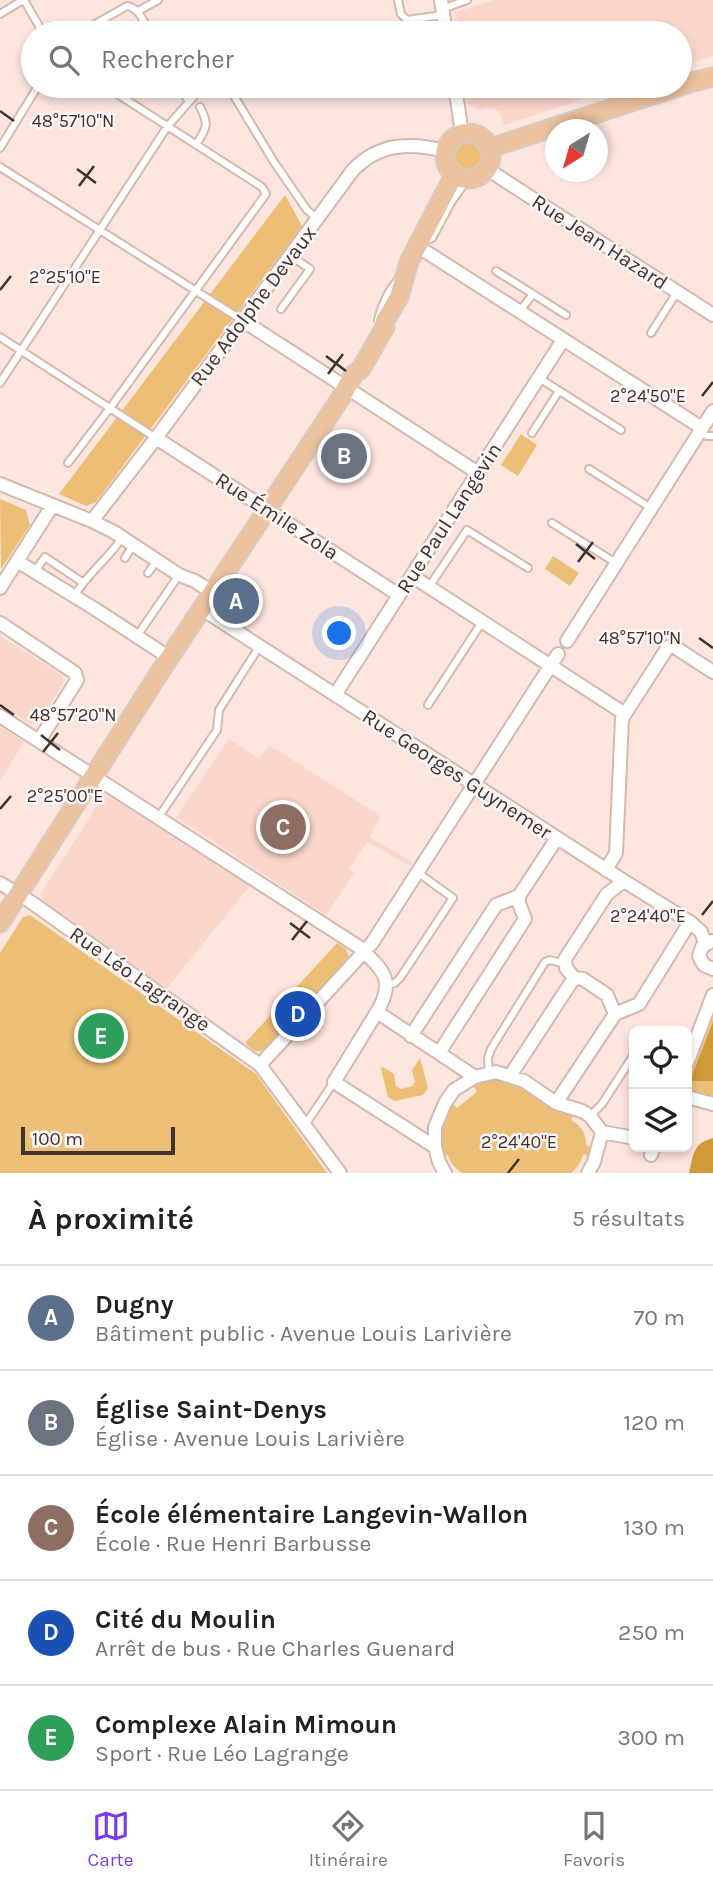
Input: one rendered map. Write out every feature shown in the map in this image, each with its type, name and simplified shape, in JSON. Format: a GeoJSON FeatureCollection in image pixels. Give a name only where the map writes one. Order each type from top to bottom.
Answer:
{"type":"FeatureCollection","features":[{"type":"Feature","properties":{"kind":"main road"},"geometry":{"type":"LineString","coordinates":[[692,82],[713,78]]}},
{"type":"Feature","properties":{"kind":"main road"},"geometry":{"type":"LineString","coordinates":[[490,148],[644,98]]}},
{"type":"Feature","properties":{"kind":"main road"},"geometry":{"type":"LineString","coordinates":[[462,134],[477,135],[490,148],[491,158],[482,175],[460,177],[447,167],[445,151],[452,139],[462,134]]}},
{"type":"Feature","properties":{"kind":"main road"},"geometry":{"type":"LineString","coordinates":[[0,923],[350,381],[361,369],[384,327],[381,324],[399,297],[418,244],[460,177]]}},
{"type":"Feature","properties":{"kind":"street"},"geometry":{"type":"LineString","coordinates":[[457,98],[462,134]]}},
{"type":"Feature","properties":{"kind":"street","name":"Rue Adolphe Devaux"},"geometry":{"type":"LineString","coordinates":[[92,521],[353,170],[375,153],[412,145],[424,145],[445,151]]}},
{"type":"Feature","properties":{"kind":"street","name":"Rue Jean Hazard"},"geometry":{"type":"LineString","coordinates":[[487,169],[713,315]]}},
{"type":"Feature","properties":{"kind":"street"},"geometry":{"type":"LineString","coordinates":[[418,244],[700,430]]}},
{"type":"Feature","properties":{"kind":"street"},"geometry":{"type":"LineString","coordinates":[[242,320],[350,381],[478,473]]}},
{"type":"Feature","properties":{"kind":"street","name":"Rue Paul Langevin"},"geometry":{"type":"LineString","coordinates":[[335,695],[563,340]]}},
{"type":"Feature","properties":{"kind":"street"},"geometry":{"type":"LineString","coordinates":[[567,642],[615,562],[713,411]]}},
{"type":"Feature","properties":{"kind":"street","name":"Rue Émile Zola"},"geometry":{"type":"LineString","coordinates":[[156,438],[399,595]]}},
{"type":"Feature","properties":{"kind":"street"},"geometry":{"type":"LineString","coordinates":[[0,484],[92,521],[124,543],[179,575],[195,580],[213,593]]}},
{"type":"Feature","properties":{"kind":"street"},"geometry":{"type":"LineString","coordinates":[[0,588],[52,506]]}},
{"type":"Feature","properties":{"kind":"street"},"geometry":{"type":"LineString","coordinates":[[17,561],[170,658]]}},
{"type":"Feature","properties":{"kind":"street"},"geometry":{"type":"LineString","coordinates":[[412,576],[625,714]]}},
{"type":"Feature","properties":{"kind":"street","name":"Rue Georges Guynemer"},"geometry":{"type":"LineString","coordinates":[[202,609],[690,922],[709,942],[702,947],[699,956],[704,965],[713,969]]}},
{"type":"Feature","properties":{"kind":"street"},"geometry":{"type":"LineString","coordinates":[[0,623],[75,673],[77,680],[39,741]]}},
{"type":"Feature","properties":{"kind":"street"},"geometry":{"type":"LineString","coordinates":[[606,870],[616,853],[622,719],[668,647],[673,646],[713,671]]}},
{"type":"Feature","properties":{"kind":"street"},"geometry":{"type":"LineString","coordinates":[[260,1065],[365,953],[558,654]]}},
{"type":"Feature","properties":{"kind":"street"},"geometry":{"type":"LineString","coordinates":[[0,716],[359,947],[381,970],[387,985],[385,998],[334,1082],[435,1147]]}},
{"type":"Feature","properties":{"kind":"street"},"geometry":{"type":"LineString","coordinates":[[439,1053],[525,919],[519,896],[557,838]]}},
{"type":"Feature","properties":{"kind":"street"},"geometry":{"type":"LineString","coordinates":[[615,1014],[607,995],[583,979],[574,978],[566,968],[565,958],[607,894],[624,881]]}},
{"type":"Feature","properties":{"kind":"street","name":"Rue Léo Lagrange"},"geometry":{"type":"LineString","coordinates":[[0,883],[260,1065],[340,1173]]}},
{"type":"Feature","properties":{"kind":"street"},"geometry":{"type":"LineString","coordinates":[[411,1036],[496,905],[519,896]]}},
{"type":"Feature","properties":{"kind":"street"},"geometry":{"type":"LineString","coordinates":[[556,1103],[615,1014],[639,1004],[690,922]]}},
{"type":"Feature","properties":{"kind":"street"},"geometry":{"type":"LineString","coordinates":[[510,1076],[574,978]]}},
{"type":"Feature","properties":{"kind":"street"},"geometry":{"type":"LineString","coordinates":[[692,1050],[713,995]]}},
{"type":"Feature","properties":{"kind":"street"},"geometry":{"type":"LineString","coordinates":[[377,1012],[475,1077]]}},
{"type":"Feature","properties":{"kind":"street"},"geometry":{"type":"LineString","coordinates":[[445,1173],[435,1147],[435,1127],[444,1103],[454,1090],[475,1077],[496,1072],[524,1081],[556,1103],[582,1111],[590,1116],[602,1132],[629,1137]]}},
{"type":"Feature","properties":{"kind":"street"},"geometry":{"type":"LineString","coordinates":[[692,1098],[713,1104]]}},
{"type":"Feature","properties":{"kind":"street"},"geometry":{"type":"LineString","coordinates":[[587,1173],[594,1162],[602,1132]]}},
{"type":"Feature","properties":{"kind":"lane"},"geometry":{"type":"LineString","coordinates":[[0,14],[23,0],[36,21]]}},
{"type":"Feature","properties":{"kind":"lane"},"geometry":{"type":"LineString","coordinates":[[138,11],[158,0]]}},
{"type":"Feature","properties":{"kind":"lane"},"geometry":{"type":"LineString","coordinates":[[398,0],[401,14],[407,20],[467,0]]}},
{"type":"Feature","properties":{"kind":"lane"},"geometry":{"type":"LineString","coordinates":[[100,21],[127,6],[138,11],[143,21]]}},
{"type":"Feature","properties":{"kind":"lane"},"geometry":{"type":"LineString","coordinates":[[0,148],[31,98]]}},
{"type":"Feature","properties":{"kind":"lane"},"geometry":{"type":"LineString","coordinates":[[68,463],[266,194],[262,187],[123,98]]}},
{"type":"Feature","properties":{"kind":"lane"},"geometry":{"type":"LineString","coordinates":[[186,98],[188,102]]}},
{"type":"Feature","properties":{"kind":"lane"},"geometry":{"type":"LineString","coordinates":[[0,383],[167,127],[192,98]]}},
{"type":"Feature","properties":{"kind":"lane"},"geometry":{"type":"LineString","coordinates":[[235,98],[274,162],[307,210],[318,219]]}},
{"type":"Feature","properties":{"kind":"lane"},"geometry":{"type":"LineString","coordinates":[[196,145],[207,126],[207,119],[200,107]]}},
{"type":"Feature","properties":{"kind":"lane"},"geometry":{"type":"LineString","coordinates":[[0,167],[242,320]]}},
{"type":"Feature","properties":{"kind":"lane"},"geometry":{"type":"LineString","coordinates":[[281,309],[310,269],[291,256]]}},
{"type":"Feature","properties":{"kind":"lane"},"geometry":{"type":"LineString","coordinates":[[496,271],[566,315]]}},
{"type":"Feature","properties":{"kind":"lane"},"geometry":{"type":"LineString","coordinates":[[651,333],[677,292]]}},
{"type":"Feature","properties":{"kind":"lane"},"geometry":{"type":"LineString","coordinates":[[519,312],[533,294]]}},
{"type":"Feature","properties":{"kind":"lane"},"geometry":{"type":"LineString","coordinates":[[0,337],[156,438]]}},
{"type":"Feature","properties":{"kind":"lane"},"geometry":{"type":"LineString","coordinates":[[539,378],[621,430]]}},
{"type":"Feature","properties":{"kind":"lane"},"geometry":{"type":"LineString","coordinates":[[532,433],[559,391]]}},
{"type":"Feature","properties":{"kind":"lane"},"geometry":{"type":"LineString","coordinates":[[700,430],[707,436],[713,436]]}},
{"type":"Feature","properties":{"kind":"lane"},"geometry":{"type":"LineString","coordinates":[[589,469],[651,508]]}},
{"type":"Feature","properties":{"kind":"lane"},"geometry":{"type":"LineString","coordinates":[[552,523],[615,562]]}},
{"type":"Feature","properties":{"kind":"lane"},"geometry":{"type":"LineString","coordinates":[[429,587],[467,530],[528,568]]}},
{"type":"Feature","properties":{"kind":"lane"},"geometry":{"type":"LineString","coordinates":[[124,543],[125,558]]}},
{"type":"Feature","properties":{"kind":"lane"},"geometry":{"type":"LineString","coordinates":[[74,596],[82,582],[124,543]]}},
{"type":"Feature","properties":{"kind":"lane"},"geometry":{"type":"LineString","coordinates":[[36,571],[45,557],[82,582]]}},
{"type":"Feature","properties":{"kind":"lane"},"geometry":{"type":"LineString","coordinates":[[148,573],[157,560]]}},
{"type":"Feature","properties":{"kind":"lane"},"geometry":{"type":"LineString","coordinates":[[53,582],[61,568]]}},
{"type":"Feature","properties":{"kind":"lane"},"geometry":{"type":"LineString","coordinates":[[137,636],[179,575]]}},
{"type":"Feature","properties":{"kind":"lane"},"geometry":{"type":"LineString","coordinates":[[428,705],[482,622]]}},
{"type":"Feature","properties":{"kind":"lane"},"geometry":{"type":"LineString","coordinates":[[158,818],[217,730],[219,710],[260,646]]}},
{"type":"Feature","properties":{"kind":"lane"},"geometry":{"type":"LineString","coordinates":[[387,985],[400,978],[453,898],[417,872]]}},
{"type":"Feature","properties":{"kind":"lane"},"geometry":{"type":"LineString","coordinates":[[489,1074],[488,1058],[491,1049],[545,962],[550,960],[565,964]]}},
{"type":"Feature","properties":{"kind":"lane"},"geometry":{"type":"LineString","coordinates":[[590,1116],[602,1104],[629,1062]]}},
{"type":"Feature","properties":{"kind":"lane"},"geometry":{"type":"LineString","coordinates":[[305,1125],[334,1082]]}},
{"type":"Feature","properties":{"kind":"shaded area"},"geometry":{"type":"Polygon","coordinates":[[[494,0],[713,0],[713,56],[692,63],[692,21],[457,21],[456,12],[494,0]]]}},
{"type":"Feature","properties":{"kind":"shaded area"},"geometry":{"type":"Polygon","coordinates":[[[466,98],[586,98],[504,125],[501,114],[495,109],[479,110],[467,103],[466,98]]]}},
{"type":"Feature","properties":{"kind":"shaded area"},"geometry":{"type":"Polygon","coordinates":[[[468,142],[478,146],[482,156],[478,166],[468,170],[458,166],[454,156],[458,146],[468,142]]]}},
{"type":"Feature","properties":{"kind":"shaded area"},"geometry":{"type":"Polygon","coordinates":[[[285,195],[302,226],[96,502],[86,506],[59,494],[285,195]]]}},
{"type":"Feature","properties":{"kind":"shaded area"},"geometry":{"type":"Polygon","coordinates":[[[521,434],[537,445],[518,476],[501,465],[521,434]]]}},
{"type":"Feature","properties":{"kind":"shaded area"},"geometry":{"type":"Polygon","coordinates":[[[0,499],[26,510],[30,525],[1,569],[0,499]]]}},
{"type":"Feature","properties":{"kind":"shaded area"},"geometry":{"type":"Polygon","coordinates":[[[553,556],[579,573],[570,586],[545,569],[553,556]]]}},
{"type":"Feature","properties":{"kind":"shaded area"},"geometry":{"type":"Polygon","coordinates":[[[0,636],[62,675],[64,682],[38,723],[31,724],[0,704],[0,636]]]}},
{"type":"Feature","properties":{"kind":"shaded area"},"geometry":{"type":"Polygon","coordinates":[[[0,726],[24,742],[0,781],[0,726]]]}},
{"type":"Feature","properties":{"kind":"shaded area"},"geometry":{"type":"Polygon","coordinates":[[[229,739],[259,759],[269,745],[376,813],[380,818],[369,837],[413,862],[410,866],[367,842],[349,869],[354,873],[326,915],[176,817],[229,739]]]}},
{"type":"Feature","properties":{"kind":"shaded area"},"geometry":{"type":"Polygon","coordinates":[[[110,797],[250,886],[167,988],[43,901],[41,893],[102,798],[110,797]]]}},
{"type":"Feature","properties":{"kind":"shaded area"},"geometry":{"type":"Polygon","coordinates":[[[30,915],[256,1074],[327,1173],[0,1173],[0,953],[23,917],[30,915]]]}},
{"type":"Feature","properties":{"kind":"shaded area"},"geometry":{"type":"Polygon","coordinates":[[[337,943],[346,949],[349,957],[264,1051],[255,1051],[245,1043],[337,943]]]}},
{"type":"Feature","properties":{"kind":"shaded area"},"geometry":{"type":"Polygon","coordinates":[[[713,1018],[713,1096],[692,1091],[692,1070],[713,1018]]]}},
{"type":"Feature","properties":{"kind":"shaded area"},"geometry":{"type":"Polygon","coordinates":[[[713,1022],[713,1081],[692,1081],[713,1022]]]}},
{"type":"Feature","properties":{"kind":"shaded area"},"geometry":{"type":"Polygon","coordinates":[[[420,1058],[428,1088],[423,1095],[395,1101],[388,1097],[381,1069],[383,1067],[394,1074],[396,1086],[401,1089],[412,1086],[415,1082],[412,1070],[420,1058]]]}},
{"type":"Feature","properties":{"kind":"shaded area"},"geometry":{"type":"Polygon","coordinates":[[[493,1077],[520,1084],[574,1115],[571,1120],[583,1131],[587,1146],[594,1147],[591,1158],[584,1154],[571,1173],[462,1173],[453,1165],[448,1155],[442,1157],[440,1136],[451,1102],[457,1108],[477,1092],[472,1083],[493,1077]]]}},
{"type":"Feature","properties":{"kind":"shaded area"},"geometry":{"type":"Polygon","coordinates":[[[713,1138],[713,1173],[689,1173],[697,1147],[713,1138]]]}},
{"type":"Feature","properties":{"kind":"place","name":"Église Saint-Denys"},"geometry":{"type":"Point","coordinates":[344,456]}},
{"type":"Feature","properties":{"kind":"place","name":"Dugny"},"geometry":{"type":"Point","coordinates":[236,601]}},
{"type":"Feature","properties":{"kind":"place","name":"École élémentaire Langevin-Wallon"},"geometry":{"type":"Point","coordinates":[283,827]}},
{"type":"Feature","properties":{"kind":"place","name":"Cité du Moulin"},"geometry":{"type":"Point","coordinates":[298,1014]}},
{"type":"Feature","properties":{"kind":"place","name":"Complexe Alain Mimoun"},"geometry":{"type":"Point","coordinates":[101,1036]}}]}
